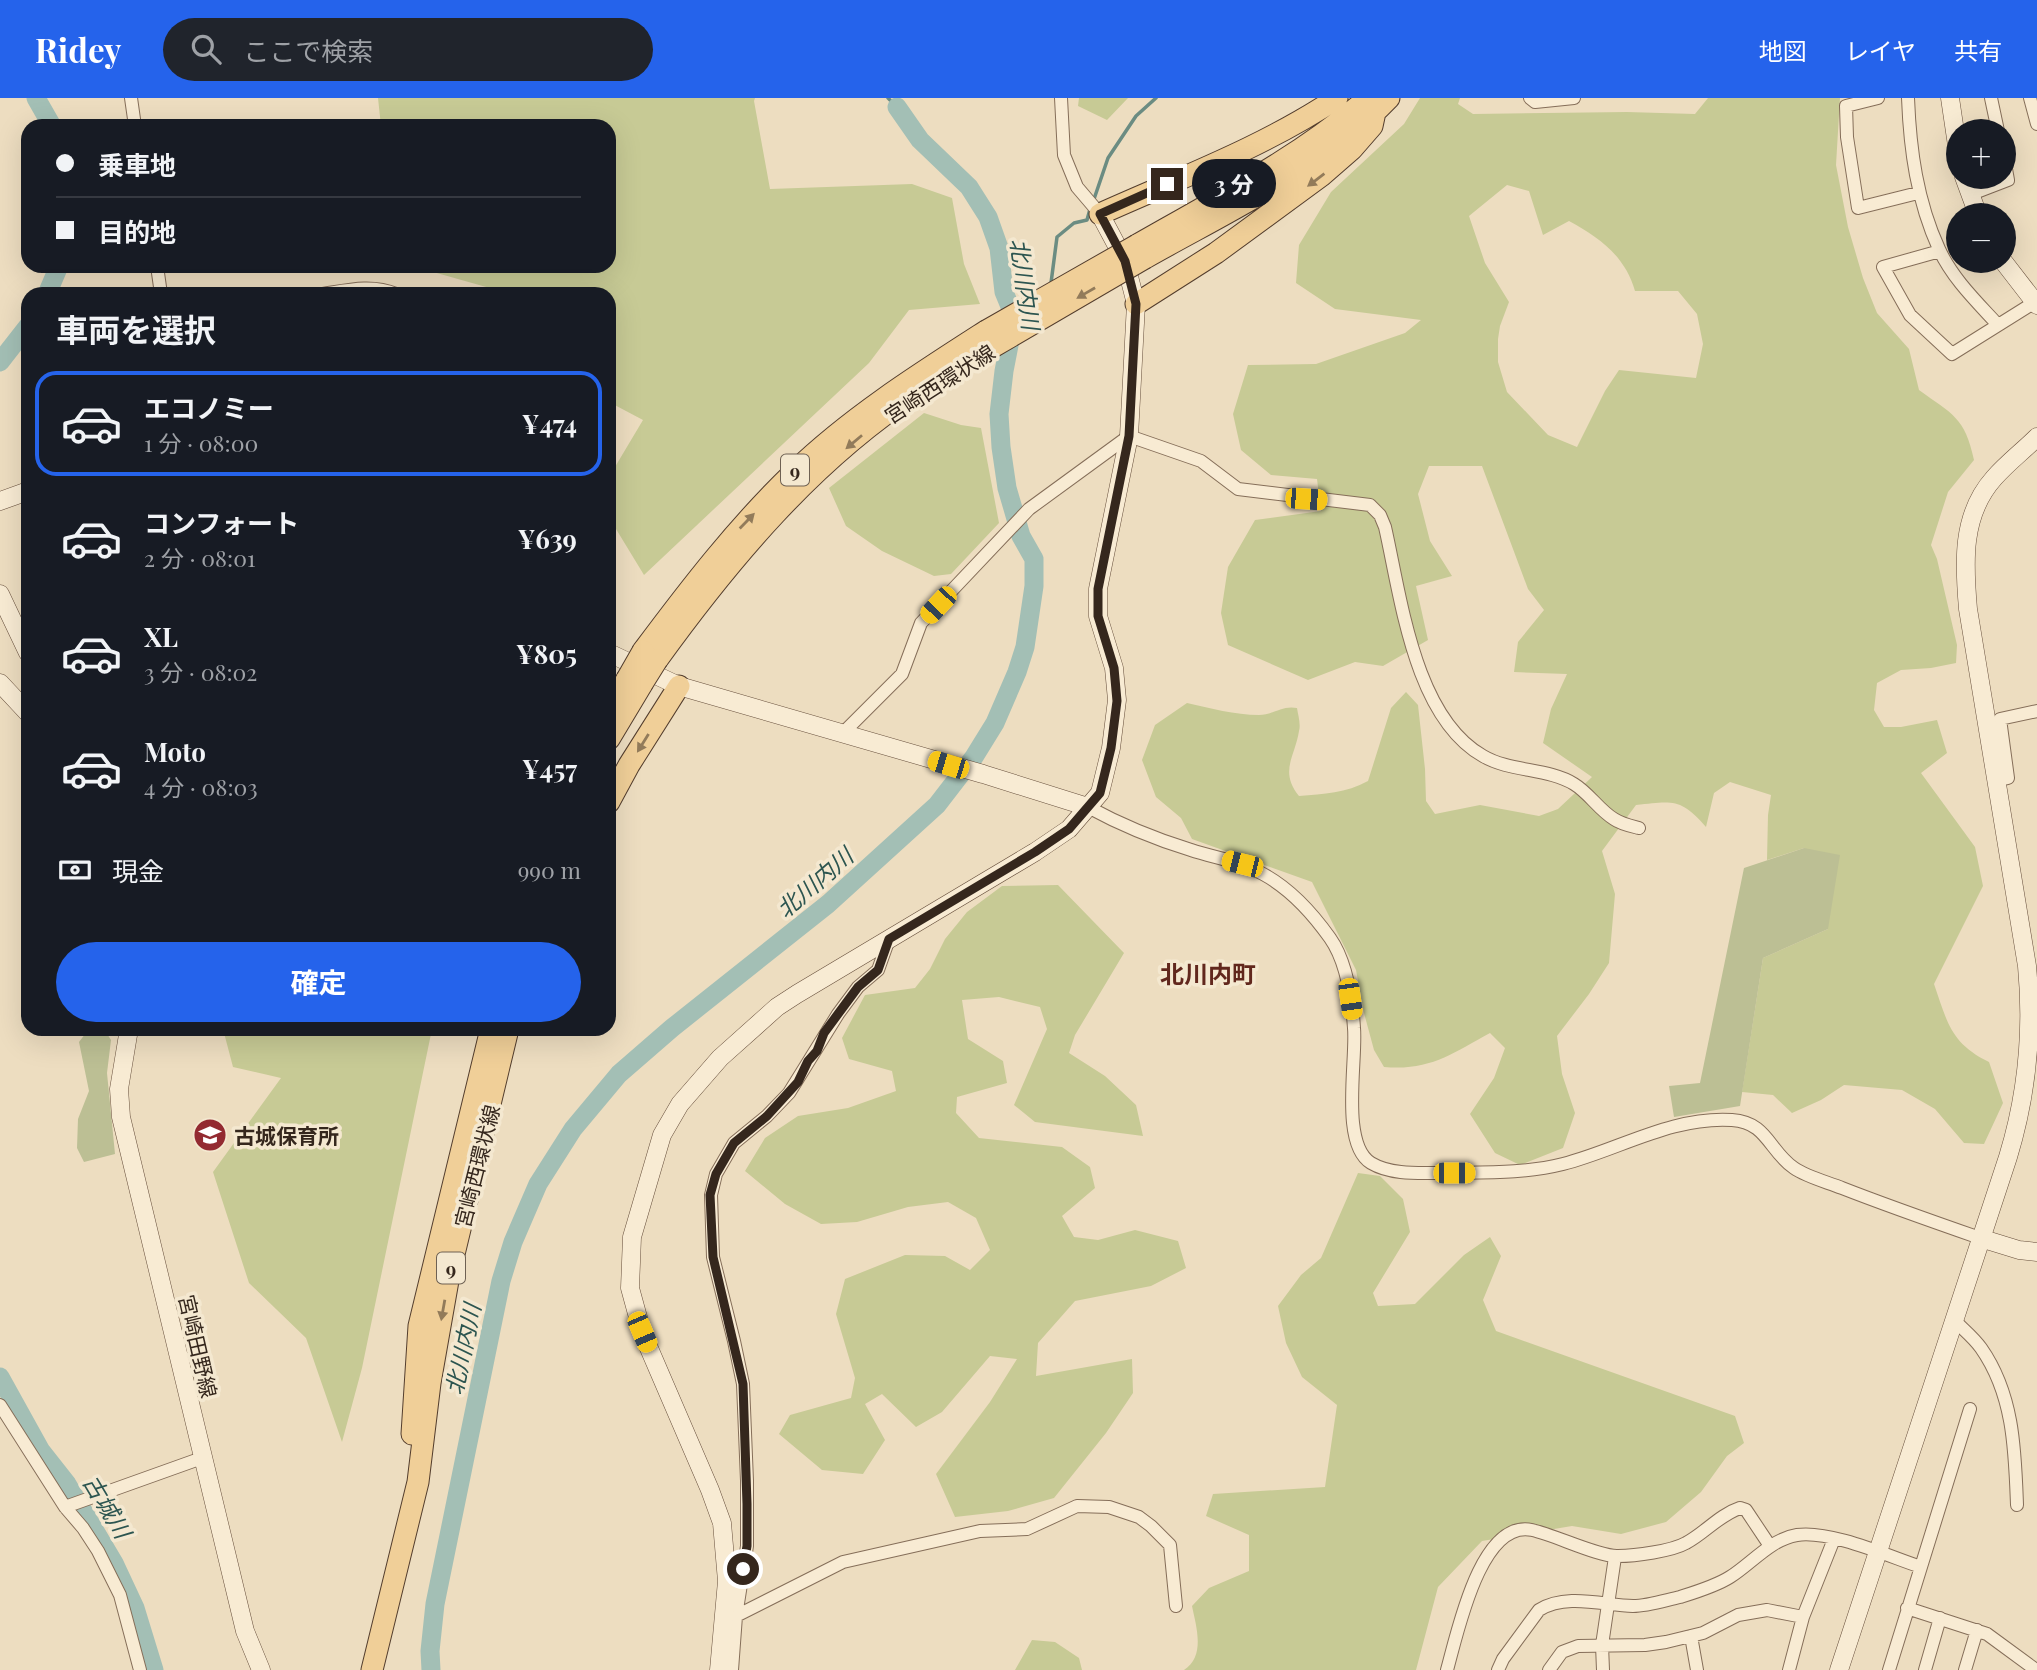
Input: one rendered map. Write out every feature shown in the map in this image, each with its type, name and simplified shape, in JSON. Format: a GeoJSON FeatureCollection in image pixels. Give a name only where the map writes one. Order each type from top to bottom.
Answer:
{"type":"FeatureCollection","features":[{"type":"Feature","properties":{"kind":"main road"},"geometry":{"type":"LineString","coordinates":[[1100,214],[1256,145],[1337,98]]}},
{"type":"Feature","properties":{"kind":"main road"},"geometry":{"type":"LineString","coordinates":[[1136,304],[1216,253],[1321,176],[1352,149],[1372,126],[1377,103]]}},
{"type":"Feature","properties":{"kind":"main road","name":"宮崎西環状線"},"geometry":{"type":"LineString","coordinates":[[616,724],[650,655],[728,541],[794,472],[850,422],[909,380],[989,340],[1141,252],[1300,151],[1339,123],[1377,103]]}},
{"type":"Feature","properties":{"kind":"main road","name":"宮崎西環状線"},"geometry":{"type":"LineString","coordinates":[[616,703],[635,682]]}},
{"type":"Feature","properties":{"kind":"main road"},"geometry":{"type":"LineString","coordinates":[[616,789],[679,686]]}},
{"type":"Feature","properties":{"kind":"main road","name":"宮崎西環状線"},"geometry":{"type":"LineString","coordinates":[[372,1670],[418,1482],[430,1383],[449,1275],[506,1036]]}},
{"type":"Feature","properties":{"kind":"main road","name":"宮崎西環状線"},"geometry":{"type":"LineString","coordinates":[[410,1510],[413,1389],[419,1326],[485,1040]]}},
{"type":"Feature","properties":{"kind":"street"},"geometry":{"type":"LineString","coordinates":[[131,98],[134,119]]}},
{"type":"Feature","properties":{"kind":"street"},"geometry":{"type":"LineString","coordinates":[[719,1670],[727,1581],[722,1522],[642,1332],[630,1288],[632,1237],[662,1135],[680,1104],[720,1058],[777,1007],[1069,829],[1100,793],[1111,748],[1115,712],[1114,668],[1098,616],[1098,589],[1129,436],[1136,304],[1125,261],[1100,214],[1077,187],[1064,155],[1061,98]]}},
{"type":"Feature","properties":{"kind":"street"},"geometry":{"type":"LineString","coordinates":[[1530,98],[1535,102],[1574,98]]}},
{"type":"Feature","properties":{"kind":"street"},"geometry":{"type":"LineString","coordinates":[[1878,98],[1846,106],[1847,137],[1858,208],[1918,194]]}},
{"type":"Feature","properties":{"kind":"street"},"geometry":{"type":"LineString","coordinates":[[1908,98],[1909,139],[1918,194],[1940,251],[1966,290],[1998,326]]}},
{"type":"Feature","properties":{"kind":"street"},"geometry":{"type":"LineString","coordinates":[[1950,98],[1953,119]]}},
{"type":"Feature","properties":{"kind":"street"},"geometry":{"type":"LineString","coordinates":[[1991,98],[1995,119]]}},
{"type":"Feature","properties":{"kind":"street"},"geometry":{"type":"LineString","coordinates":[[2030,98],[2037,124]]}},
{"type":"Feature","properties":{"kind":"street"},"geometry":{"type":"LineString","coordinates":[[1967,189],[1973,203]]}},
{"type":"Feature","properties":{"kind":"street"},"geometry":{"type":"LineString","coordinates":[[1969,195],[1985,189]]}},
{"type":"Feature","properties":{"kind":"street"},"geometry":{"type":"LineString","coordinates":[[1940,251],[1883,267],[1910,316],[1952,354],[2036,304],[2012,273]]}},
{"type":"Feature","properties":{"kind":"street"},"geometry":{"type":"LineString","coordinates":[[843,733],[902,674],[921,623],[1029,509],[1129,436]]}},
{"type":"Feature","properties":{"kind":"street"},"geometry":{"type":"LineString","coordinates":[[1129,436],[1201,461],[1238,489],[1370,505],[1380,514],[1385,527],[1413,648],[1432,701],[1442,717],[1482,756],[1504,765],[1562,778],[1574,784],[1614,820],[1639,828]]}},
{"type":"Feature","properties":{"kind":"street"},"geometry":{"type":"LineString","coordinates":[[1839,1670],[2018,1124],[2030,1024],[2027,965],[1968,609],[1965,552],[1969,527],[1980,498],[1992,480],[2037,437]]}},
{"type":"Feature","properties":{"kind":"street"},"geometry":{"type":"LineString","coordinates":[[0,501],[21,494]]}},
{"type":"Feature","properties":{"kind":"street"},"geometry":{"type":"LineString","coordinates":[[0,594],[21,638]]}},
{"type":"Feature","properties":{"kind":"street"},"geometry":{"type":"LineString","coordinates":[[616,656],[679,686],[1088,807],[1122,825],[1193,851],[1242,864],[1264,874],[1295,900],[1330,938],[1342,963],[1355,1030],[1351,1112],[1365,1158],[1376,1166],[1410,1173],[1526,1169],[1561,1164],[1638,1137],[1692,1123],[1710,1120],[1742,1121],[1753,1124],[1796,1170],[1873,1201],[1980,1238],[2019,1250],[2037,1252]]}},
{"type":"Feature","properties":{"kind":"street"},"geometry":{"type":"LineString","coordinates":[[0,683],[21,706]]}},
{"type":"Feature","properties":{"kind":"street"},"geometry":{"type":"LineString","coordinates":[[1995,781],[2008,778],[2000,719],[2037,711]]}},
{"type":"Feature","properties":{"kind":"street"},"geometry":{"type":"LineString","coordinates":[[732,1670],[736,1616],[747,1546],[743,1384],[713,1257],[710,1195],[716,1174],[734,1143],[767,1116],[789,1093],[838,1014],[858,987],[878,970],[889,939]]}},
{"type":"Feature","properties":{"kind":"street","name":"宮崎田野線"},"geometry":{"type":"LineString","coordinates":[[128,1036],[120,1079],[121,1117],[245,1631],[261,1670]]}},
{"type":"Feature","properties":{"kind":"street"},"geometry":{"type":"LineString","coordinates":[[1955,1321],[1981,1348],[2002,1389],[2014,1436],[2017,1505]]}},
{"type":"Feature","properties":{"kind":"street"},"geometry":{"type":"LineString","coordinates":[[0,1405],[65,1507],[98,1551],[120,1595],[140,1670]]}},
{"type":"Feature","properties":{"kind":"street"},"geometry":{"type":"LineString","coordinates":[[1889,1670],[1970,1409]]}},
{"type":"Feature","properties":{"kind":"street"},"geometry":{"type":"LineString","coordinates":[[65,1507],[202,1458]]}},
{"type":"Feature","properties":{"kind":"street"},"geometry":{"type":"LineString","coordinates":[[736,1616],[843,1562],[980,1531],[1027,1529],[1077,1506],[1109,1507],[1139,1517],[1170,1545],[1176,1606]]}},
{"type":"Feature","properties":{"kind":"street"},"geometry":{"type":"LineString","coordinates":[[1447,1670],[1468,1599],[1481,1566],[1497,1543],[1510,1533],[1530,1529],[1615,1557],[1635,1555],[1684,1545],[1727,1513],[1740,1508],[1746,1510],[1770,1546]]}},
{"type":"Feature","properties":{"kind":"street"},"geometry":{"type":"LineString","coordinates":[[1498,1670],[1539,1610],[1547,1605],[1565,1601],[1636,1606],[1682,1596],[1728,1578],[1770,1546],[1794,1535],[1814,1534],[1835,1539],[1921,1567]]}},
{"type":"Feature","properties":{"kind":"street"},"geometry":{"type":"LineString","coordinates":[[1789,1670],[1803,1617],[1835,1539]]}},
{"type":"Feature","properties":{"kind":"street"},"geometry":{"type":"LineString","coordinates":[[1603,1670],[1602,1645],[1615,1557]]}},
{"type":"Feature","properties":{"kind":"street"},"geometry":{"type":"LineString","coordinates":[[1907,1608],[1987,1634],[2036,1670]]}},
{"type":"Feature","properties":{"kind":"street"},"geometry":{"type":"LineString","coordinates":[[1549,1670],[1567,1649],[1578,1646],[1645,1645],[1691,1636],[1738,1615],[1767,1610],[1803,1617]]}},
{"type":"Feature","properties":{"kind":"street"},"geometry":{"type":"LineString","coordinates":[[1925,1670],[1940,1618]]}},
{"type":"Feature","properties":{"kind":"street"},"geometry":{"type":"LineString","coordinates":[[1965,1670],[1977,1630]]}},
{"type":"Feature","properties":{"kind":"street"},"geometry":{"type":"LineString","coordinates":[[1691,1636],[1697,1670]]}},
{"type":"Feature","properties":{"kind":"green space"},"geometry":{"type":"Polygon","coordinates":[[[378,98],[755,98],[770,189],[912,184],[952,198],[964,264],[980,304],[909,310],[869,363],[644,575],[616,529],[616,465],[643,420],[616,406],[616,287],[486,287],[437,273],[616,273],[616,119],[380,119],[378,98]]]}},
{"type":"Feature","properties":{"kind":"green space"},"geometry":{"type":"Polygon","coordinates":[[[1079,98],[1128,98],[1107,120],[1078,106],[1079,98]]]}},
{"type":"Feature","properties":{"kind":"green space"},"geometry":{"type":"Polygon","coordinates":[[[1420,98],[1460,98],[1458,104],[1473,114],[1695,114],[1708,98],[1840,98],[1836,165],[1848,227],[1863,278],[1877,313],[1909,349],[1919,390],[1949,411],[1961,425],[1974,460],[1948,492],[1931,545],[1937,559],[1957,645],[1956,663],[1901,670],[1877,683],[1874,710],[1884,727],[1901,727],[1937,720],[1947,753],[1921,773],[1975,847],[1983,886],[1934,984],[1947,1020],[1958,1039],[1976,1055],[1989,1062],[2003,1103],[1984,1144],[1964,1143],[1935,1109],[1902,1090],[1844,1085],[1821,1100],[1792,1113],[1773,1095],[1742,1092],[1763,958],[1828,929],[1804,848],[1767,860],[1771,795],[1730,782],[1714,793],[1706,827],[1683,806],[1668,803],[1636,805],[1602,851],[1615,894],[1609,963],[1557,1036],[1562,1074],[1575,1113],[1563,1148],[1520,1165],[1495,1153],[1470,1114],[1494,1078],[1505,1048],[1490,1033],[1427,1064],[1400,1068],[1384,1067],[1374,1050],[1356,970],[1312,882],[1192,839],[1181,818],[1156,797],[1142,760],[1155,725],[1187,703],[1250,715],[1297,708],[1300,728],[1289,771],[1293,787],[1299,796],[1326,794],[1368,781],[1391,708],[1406,692],[1418,705],[1426,801],[1435,814],[1480,805],[1539,816],[1558,809],[1592,777],[1543,743],[1551,709],[1567,674],[1514,672],[1518,642],[1544,610],[1528,589],[1482,466],[1429,466],[1418,494],[1430,541],[1452,576],[1416,586],[1428,640],[1383,666],[1355,662],[1308,680],[1228,645],[1221,613],[1228,567],[1255,520],[1321,511],[1317,479],[1271,475],[1241,450],[1233,414],[1248,365],[1316,364],[1405,333],[1421,320],[1335,309],[1296,283],[1299,245],[1331,192],[1404,124],[1420,98]],[[1507,185],[1469,216],[1485,263],[1509,302],[1498,339],[1498,362],[1507,392],[1548,435],[1577,447],[1605,391],[1619,370],[1696,378],[1703,344],[1697,314],[1678,291],[1635,291],[1625,268],[1610,249],[1569,221],[1543,235],[1529,191],[1507,185]]]}},
{"type":"Feature","properties":{"kind":"green space"},"geometry":{"type":"Polygon","coordinates":[[[924,413],[961,425],[981,428],[999,523],[951,574],[934,576],[882,551],[846,526],[829,488],[924,413]]]}},
{"type":"Feature","properties":{"kind":"green space"},"geometry":{"type":"Polygon","coordinates":[[[1804,848],[1840,855],[1828,929],[1763,958],[1740,1106],[1674,1117],[1669,1086],[1700,1083],[1744,868],[1804,848]]]}},
{"type":"Feature","properties":{"kind":"green space"},"geometry":{"type":"Polygon","coordinates":[[[1058,885],[1124,953],[1075,1035],[1069,1053],[1105,1076],[1136,1105],[1143,1136],[1035,1122],[1014,1105],[1047,1029],[1040,1007],[999,997],[962,1000],[968,1039],[1003,1061],[1007,1083],[957,1097],[956,1113],[979,1138],[1062,1147],[1090,1167],[1095,1188],[1062,1216],[1074,1237],[1098,1240],[1135,1230],[1178,1241],[1186,1268],[1151,1286],[1075,1301],[1038,1343],[1036,1376],[1132,1359],[1133,1393],[1106,1433],[1054,1498],[1008,1511],[955,1517],[936,1474],[990,1402],[1017,1359],[990,1356],[942,1412],[916,1427],[882,1394],[865,1404],[885,1440],[863,1474],[822,1470],[779,1434],[790,1415],[851,1398],[855,1378],[836,1314],[845,1279],[905,1255],[945,1256],[970,1270],[990,1250],[976,1218],[948,1202],[908,1207],[857,1222],[821,1224],[785,1204],[745,1171],[765,1138],[798,1116],[848,1108],[896,1091],[892,1071],[849,1059],[842,1038],[865,995],[915,988],[930,969],[945,939],[967,912],[1002,886],[1058,885]]]}},
{"type":"Feature","properties":{"kind":"green space"},"geometry":{"type":"Polygon","coordinates":[[[84,1036],[108,1036],[111,1040],[107,1073],[115,1154],[84,1162],[77,1148],[78,1119],[89,1091],[79,1042],[84,1036]]]}},
{"type":"Feature","properties":{"kind":"green space"},"geometry":{"type":"Polygon","coordinates":[[[225,1036],[431,1036],[362,1368],[342,1442],[306,1338],[249,1283],[213,1172],[281,1078],[233,1067],[225,1036]]]}},
{"type":"Feature","properties":{"kind":"green space"},"geometry":{"type":"Polygon","coordinates":[[[1358,1173],[1380,1176],[1403,1199],[1410,1232],[1373,1293],[1378,1306],[1415,1304],[1464,1255],[1490,1237],[1501,1256],[1483,1300],[1496,1331],[1735,1416],[1744,1443],[1727,1456],[1701,1492],[1666,1522],[1621,1534],[1572,1526],[1482,1541],[1438,1587],[1416,1670],[1184,1670],[1191,1664],[1197,1649],[1192,1606],[1209,1588],[1249,1571],[1249,1535],[1206,1516],[1213,1494],[1325,1487],[1337,1405],[1302,1377],[1286,1343],[1278,1306],[1301,1275],[1321,1258],[1358,1173]]]}},
{"type":"Feature","properties":{"kind":"green space"},"geometry":{"type":"Polygon","coordinates":[[[1032,1640],[1055,1642],[1079,1658],[1082,1670],[1015,1670],[1032,1640]]]}},
{"type":"Feature","properties":{"kind":"waterway","name":"古城川"},"geometry":{"type":"LineString","coordinates":[[36,98],[48,119]]}},
{"type":"Feature","properties":{"kind":"waterway"},"geometry":{"type":"LineString","coordinates":[[888,98],[897,107]]}},
{"type":"Feature","properties":{"kind":"waterway"},"geometry":{"type":"LineString","coordinates":[[1093,202],[1108,158],[1136,116],[1156,98]]}},
{"type":"Feature","properties":{"kind":"waterway","name":"北川内川"},"geometry":{"type":"LineString","coordinates":[[431,1670],[430,1651],[435,1604],[501,1281],[513,1242],[538,1184],[573,1129],[619,1074],[672,1028],[828,904],[937,805],[974,757],[995,723],[1025,647],[1034,586],[1034,559],[1021,536],[1007,488],[1001,447],[999,414],[1011,335],[1011,309],[1004,292],[999,248],[988,217],[969,187],[920,140],[897,107]]}},
{"type":"Feature","properties":{"kind":"waterway"},"geometry":{"type":"LineString","coordinates":[[1051,283],[1057,237],[1074,223],[1087,220],[1090,209]]}},
{"type":"Feature","properties":{"kind":"waterway","name":"古城川"},"geometry":{"type":"LineString","coordinates":[[50,287],[56,273]]}},
{"type":"Feature","properties":{"kind":"waterway","name":"古城川"},"geometry":{"type":"LineString","coordinates":[[0,362],[21,335]]}},
{"type":"Feature","properties":{"kind":"waterway","name":"古城川"},"geometry":{"type":"LineString","coordinates":[[0,1377],[41,1451],[67,1484],[114,1563],[135,1608],[154,1670]]}},
{"type":"Feature","properties":{"kind":"place","name":"古城保育所"},"geometry":{"type":"Point","coordinates":[210,1135]}},
{"type":"Feature","properties":{"kind":"district","name":"北川内町"},"geometry":{"type":"Point","coordinates":[1208,973]}},
{"type":"Feature","properties":{"kind":"route"},"geometry":{"type":"LineString","coordinates":[[743,1569],[747,1546],[743,1384],[713,1257],[710,1195],[716,1174],[734,1143],[767,1116],[798,1082],[808,1061],[817,1051],[824,1033],[858,987],[878,970],[889,939],[1069,829],[1100,793],[1111,748],[1117,701],[1114,668],[1098,616],[1098,589],[1129,436],[1136,304],[1125,261],[1100,214],[1167,184]]}}]}
